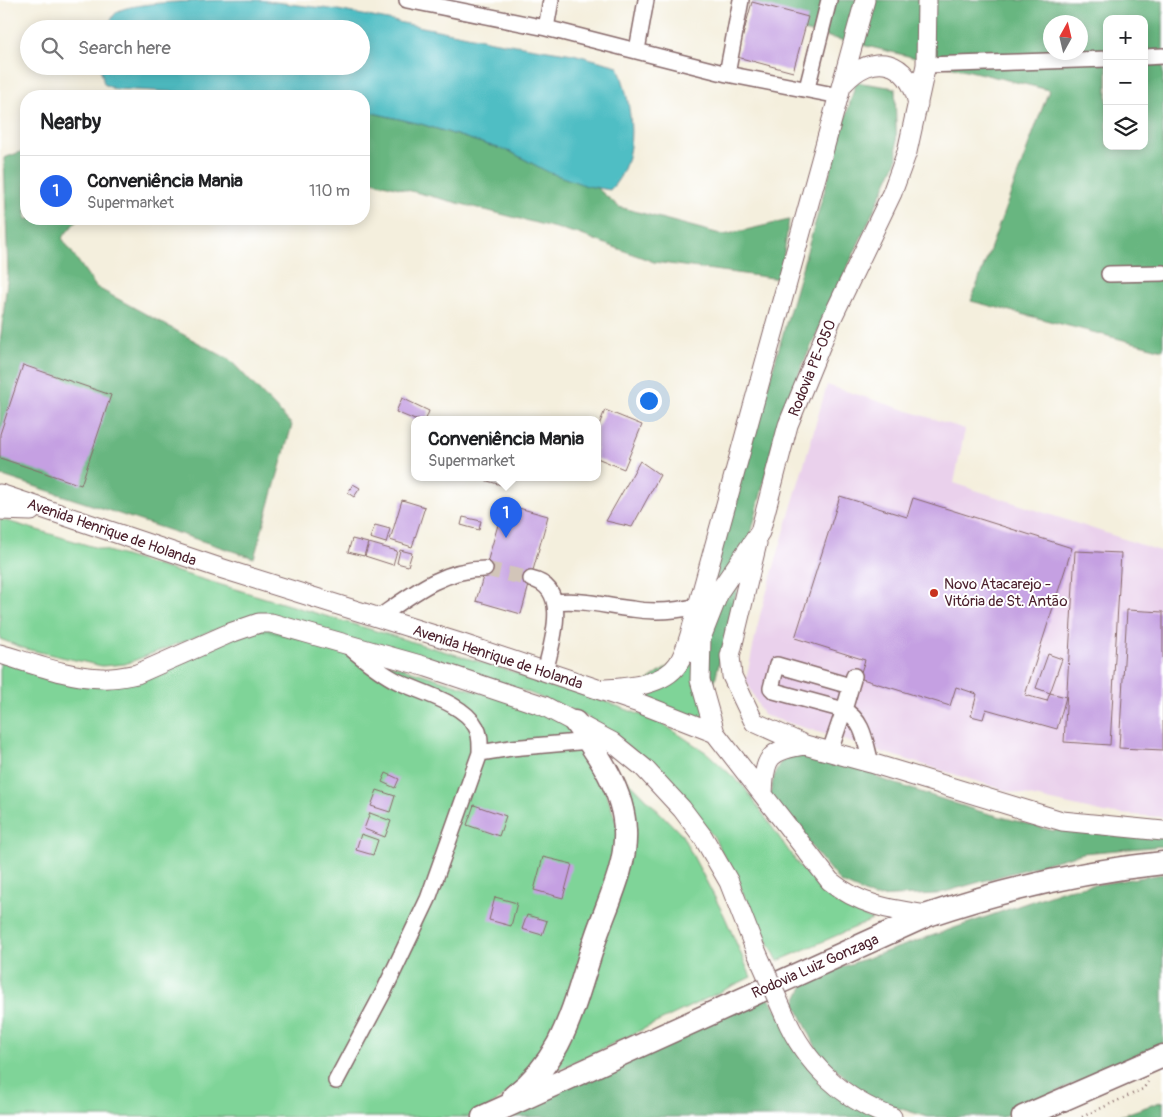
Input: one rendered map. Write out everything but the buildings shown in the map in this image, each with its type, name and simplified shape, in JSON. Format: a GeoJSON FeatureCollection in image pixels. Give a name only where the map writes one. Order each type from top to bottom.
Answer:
{"type":"FeatureCollection","features":[{"type":"Feature","properties":{"kind":"highway"},"geometry":{"type":"LineString","coordinates":[[489,1114],[532,1079],[557,1045],[576,998],[625,848],[624,821],[616,792],[589,741],[576,722]]}},
{"type":"Feature","properties":{"kind":"highway","name":"Rodovia Luiz Gonzaga"},"geometry":{"type":"LineString","coordinates":[[489,1114],[928,914],[963,903],[1043,884],[1163,863]]}},
{"type":"Feature","properties":{"kind":"highway"},"geometry":{"type":"LineString","coordinates":[[1020,1116],[1163,1056]]}},
{"type":"Feature","properties":{"kind":"main road"},"geometry":{"type":"LineString","coordinates":[[596,690],[636,685],[671,672],[683,656],[865,0]]}},
{"type":"Feature","properties":{"kind":"main road","name":"Rodovia PE-050"},"geometry":{"type":"LineString","coordinates":[[715,733],[700,680],[701,638],[720,590],[760,532],[788,425],[831,320],[892,193],[907,152],[926,65],[927,0]]}},
{"type":"Feature","properties":{"kind":"main road"},"geometry":{"type":"LineString","coordinates":[[841,90],[854,71],[871,64],[888,64],[904,72],[914,86],[918,104]]}},
{"type":"Feature","properties":{"kind":"main road","name":"Avenida Henrique de Holanda"},"geometry":{"type":"LineString","coordinates":[[0,494],[545,672],[715,733]]}},
{"type":"Feature","properties":{"kind":"main road"},"geometry":{"type":"LineString","coordinates":[[0,510],[50,511]]}},
{"type":"Feature","properties":{"kind":"main road"},"geometry":{"type":"LineString","coordinates":[[760,532],[730,656],[732,676],[754,722],[805,745],[1062,821],[1163,830]]}},
{"type":"Feature","properties":{"kind":"main road","name":"Avenida Henrique de Holanda"},"geometry":{"type":"LineString","coordinates":[[0,654],[55,670],[102,678],[137,674],[230,634],[259,624],[288,626],[513,695],[544,706],[576,722],[597,733],[626,753],[682,809],[719,862],[737,900],[754,946],[785,1016],[801,1046],[825,1077],[854,1099],[892,1117]]}},
{"type":"Feature","properties":{"kind":"main road"},"geometry":{"type":"LineString","coordinates":[[715,733],[818,868],[845,893],[868,904],[928,914]]}},
{"type":"Feature","properties":{"kind":"main road"},"geometry":{"type":"LineString","coordinates":[[763,795],[763,773],[768,760],[784,748],[805,745]]}},
{"type":"Feature","properties":{"kind":"street"},"geometry":{"type":"LineString","coordinates":[[407,0],[456,5],[727,74],[807,88],[841,90]]}},
{"type":"Feature","properties":{"kind":"street"},"geometry":{"type":"LineString","coordinates":[[546,28],[551,0]]}},
{"type":"Feature","properties":{"kind":"street"},"geometry":{"type":"LineString","coordinates":[[637,50],[646,0]]}},
{"type":"Feature","properties":{"kind":"street"},"geometry":{"type":"LineString","coordinates":[[727,74],[741,0]]}},
{"type":"Feature","properties":{"kind":"street"},"geometry":{"type":"LineString","coordinates":[[807,88],[829,0]]}},
{"type":"Feature","properties":{"kind":"street"},"geometry":{"type":"LineString","coordinates":[[1148,57],[1163,56]]}},
{"type":"Feature","properties":{"kind":"street"},"geometry":{"type":"LineString","coordinates":[[926,65],[1103,58]]}},
{"type":"Feature","properties":{"kind":"street"},"geometry":{"type":"LineString","coordinates":[[1109,274],[1163,273]]}},
{"type":"Feature","properties":{"kind":"street"},"geometry":{"type":"LineString","coordinates":[[378,618],[438,579],[459,571],[485,569]]}},
{"type":"Feature","properties":{"kind":"street"},"geometry":{"type":"LineString","coordinates":[[531,579],[544,586],[555,602],[555,627],[545,672]]}},
{"type":"Feature","properties":{"kind":"street"},"geometry":{"type":"LineString","coordinates":[[555,602],[577,600],[648,611],[673,612],[698,606]]}},
{"type":"Feature","properties":{"kind":"street"},"geometry":{"type":"LineString","coordinates":[[336,1081],[384,992],[428,899],[480,753],[480,736],[476,726],[468,717],[441,700],[396,681],[379,671],[344,643]]}},
{"type":"Feature","properties":{"kind":"street"},"geometry":{"type":"LineString","coordinates":[[830,751],[844,710],[852,681],[780,664],[777,665],[771,688],[774,691],[844,710],[854,716],[861,726],[871,763]]}},
{"type":"Feature","properties":{"kind":"street"},"geometry":{"type":"LineString","coordinates":[[480,753],[511,748],[589,741]]}},
{"type":"Feature","properties":{"kind":"path"},"geometry":{"type":"LineString","coordinates":[[1082,1117],[1143,1089],[1151,1078]]}},
{"type":"Feature","properties":{"kind":"shaded area"},"geometry":{"type":"Polygon","coordinates":[[[827,385],[965,429],[954,483],[1163,552],[1163,817],[1105,813],[1008,791],[763,715],[746,680],[760,615],[827,385]]]}},
{"type":"Feature","properties":{"kind":"green space"},"geometry":{"type":"Polygon","coordinates":[[[754,0],[1163,0],[1163,350],[971,301],[1049,90],[750,18],[754,0]]]}},
{"type":"Feature","properties":{"kind":"green space"},"geometry":{"type":"Polygon","coordinates":[[[856,82],[895,88],[897,160],[802,366],[773,445],[707,712],[691,651],[856,82]]]}},
{"type":"Feature","properties":{"kind":"green space"},"geometry":{"type":"Polygon","coordinates":[[[370,112],[421,124],[511,152],[535,165],[597,188],[619,207],[724,235],[789,220],[780,279],[654,262],[579,234],[370,181],[370,112]]]}},
{"type":"Feature","properties":{"kind":"green space"},"geometry":{"type":"Polygon","coordinates":[[[20,152],[20,225],[73,225],[62,238],[96,287],[230,360],[292,425],[254,558],[0,475],[0,343],[8,273],[4,158],[20,152]]]}},
{"type":"Feature","properties":{"kind":"green space"},"geometry":{"type":"Polygon","coordinates":[[[0,519],[574,690],[660,722],[707,753],[744,787],[800,867],[837,904],[872,920],[778,961],[714,837],[652,764],[586,716],[522,690],[232,623],[125,664],[102,666],[26,649],[0,639],[0,519]]]}},
{"type":"Feature","properties":{"kind":"green space"},"geometry":{"type":"Polygon","coordinates":[[[259,623],[575,722],[589,741],[625,848],[543,1066],[476,1117],[0,1117],[0,654],[102,678],[259,623]]]}},
{"type":"Feature","properties":{"kind":"green space"},"geometry":{"type":"Polygon","coordinates":[[[691,651],[711,724],[628,694],[691,651]]]}},
{"type":"Feature","properties":{"kind":"green space"},"geometry":{"type":"Polygon","coordinates":[[[803,752],[867,766],[878,778],[975,810],[1054,831],[1062,826],[1163,837],[1163,846],[1083,853],[937,894],[873,897],[840,882],[770,796],[778,766],[787,757],[803,752]]]}},
{"type":"Feature","properties":{"kind":"green space"},"geometry":{"type":"Polygon","coordinates":[[[611,763],[682,835],[724,915],[751,977],[546,1076],[625,869],[611,763]]]}},
{"type":"Feature","properties":{"kind":"green space"},"geometry":{"type":"Polygon","coordinates":[[[1163,874],[1163,1043],[1002,1117],[928,1117],[871,1100],[819,1054],[795,1003],[807,979],[1067,889],[1163,874]]]}},
{"type":"Feature","properties":{"kind":"green space"},"geometry":{"type":"Polygon","coordinates":[[[763,990],[813,1061],[892,1117],[498,1117],[763,990]]]}},
{"type":"Feature","properties":{"kind":"green space"},"geometry":{"type":"Polygon","coordinates":[[[1163,1101],[1163,1117],[1117,1117],[1163,1101]]]}},
{"type":"Feature","properties":{"kind":"water"},"geometry":{"type":"Polygon","coordinates":[[[259,0],[338,10],[497,42],[573,54],[618,66],[627,97],[631,131],[630,147],[620,177],[610,190],[587,186],[548,172],[511,152],[421,124],[370,112],[370,90],[135,90],[114,89],[104,84],[102,75],[370,75],[370,20],[111,20],[117,12],[142,5],[259,0]]]}},
{"type":"Feature","properties":{"kind":"tunnel"},"geometry":{"type":"LineString","coordinates":[[485,569],[531,579]]}},
{"type":"Feature","properties":{"kind":"place","name":"Conveniência Mania"},"geometry":{"type":"Point","coordinates":[506,538]}},
{"type":"Feature","properties":{"kind":"place","name":"Novo Atacarejo - Vitória de St. Antão"},"geometry":{"type":"Point","coordinates":[934,593]}}]}
